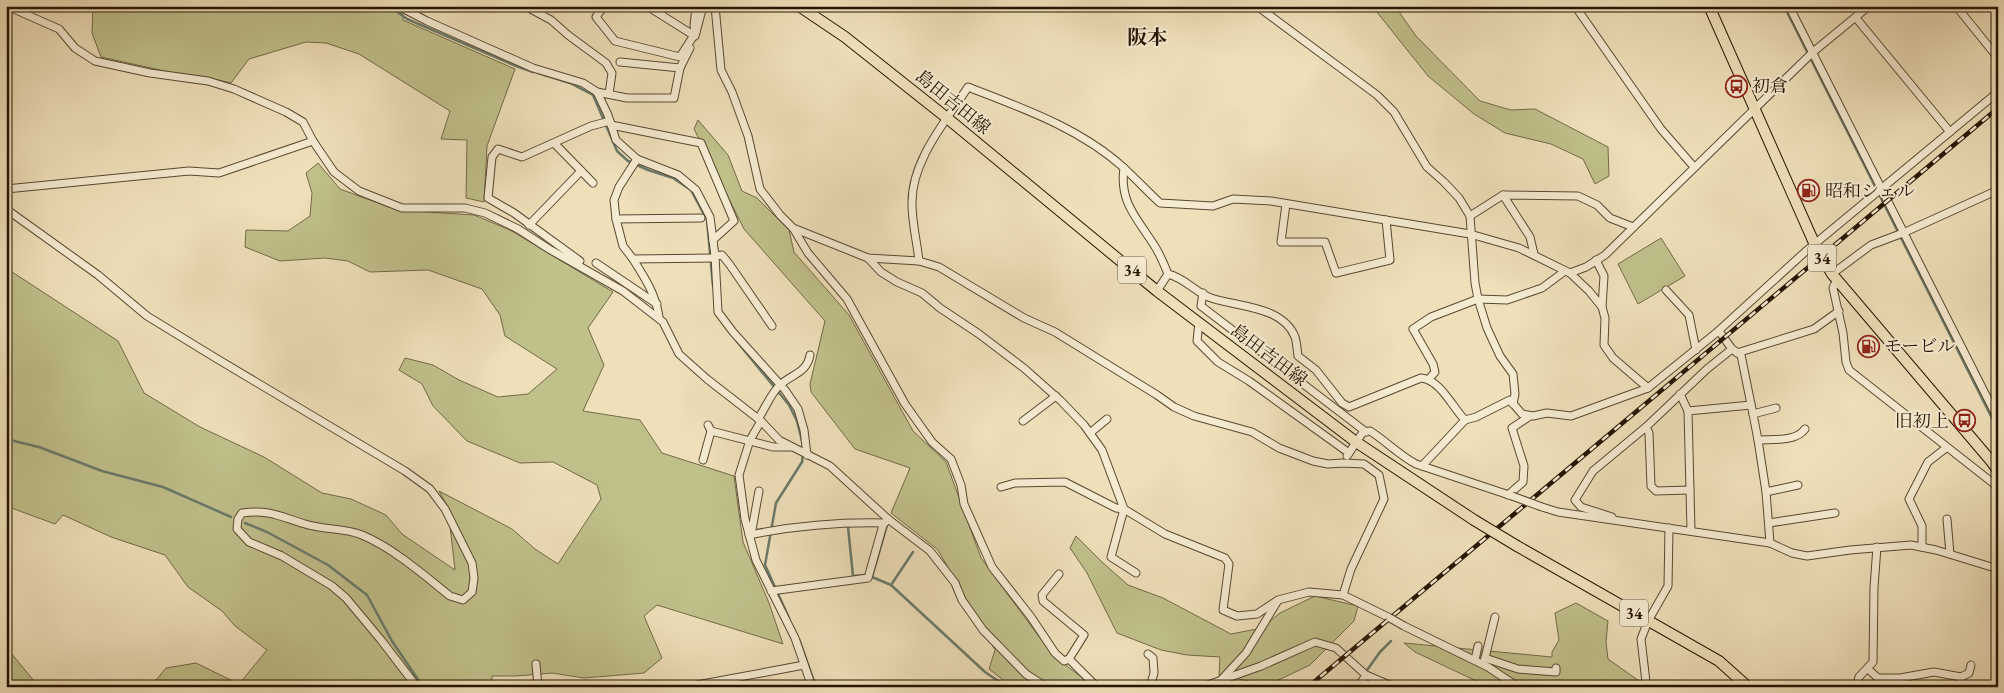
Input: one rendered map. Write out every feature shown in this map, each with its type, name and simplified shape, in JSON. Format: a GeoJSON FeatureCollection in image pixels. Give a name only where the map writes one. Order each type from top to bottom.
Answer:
{"type":"FeatureCollection","features":[{"type":"Feature","properties":{"kind":"main road","name":"島田吉田線"},"geometry":{"type":"LineString","coordinates":[[799,6],[844,37],[947,118],[1157,291],[1356,442],[1517,546],[1719,661],[1748,687]]}},
{"type":"Feature","properties":{"kind":"main road","name":"34"},"geometry":{"type":"LineString","coordinates":[[1708,6],[1815,244],[1834,277],[1998,471]]}},
{"type":"Feature","properties":{"kind":"street"},"geometry":{"type":"LineString","coordinates":[[7,6],[59,29],[75,48],[95,61],[150,73],[208,81],[234,89],[286,112],[303,122],[313,141],[334,172],[359,191],[402,208],[465,208],[485,212],[518,229],[623,291],[664,322],[679,354],[760,420],[779,440],[830,466],[886,521],[930,552],[955,583],[962,600],[983,630],[1026,674],[1046,687]]}},
{"type":"Feature","properties":{"kind":"street"},"geometry":{"type":"LineString","coordinates":[[398,6],[533,68],[582,82],[596,92],[627,98],[674,98],[680,68],[696,33],[704,6]]}},
{"type":"Feature","properties":{"kind":"street"},"geometry":{"type":"LineString","coordinates":[[414,6],[417,16]]}},
{"type":"Feature","properties":{"kind":"street"},"geometry":{"type":"LineString","coordinates":[[525,6],[552,20],[568,35],[606,63],[612,73],[609,94]]}},
{"type":"Feature","properties":{"kind":"street"},"geometry":{"type":"LineString","coordinates":[[604,6],[596,17],[615,41],[680,57],[696,33],[694,26],[696,6]]}},
{"type":"Feature","properties":{"kind":"street"},"geometry":{"type":"LineString","coordinates":[[647,6],[690,33],[696,33]]}},
{"type":"Feature","properties":{"kind":"street"},"geometry":{"type":"LineString","coordinates":[[715,6],[721,70],[732,92],[748,136],[760,189],[780,215],[793,228],[808,253],[847,299],[905,404],[932,442],[951,459],[964,504],[992,567],[1031,617],[1055,653],[1064,661],[1069,660],[1097,687]]}},
{"type":"Feature","properties":{"kind":"street"},"geometry":{"type":"LineString","coordinates":[[1257,6],[1378,95],[1394,112],[1427,167],[1459,198],[1470,216],[1470,234],[1478,299],[1490,335],[1500,356],[1513,374],[1515,394],[1513,404]]}},
{"type":"Feature","properties":{"kind":"street"},"geometry":{"type":"LineString","coordinates":[[1575,6],[1661,129],[1694,167]]}},
{"type":"Feature","properties":{"kind":"street"},"geometry":{"type":"LineString","coordinates":[[1790,6],[1998,419]]}},
{"type":"Feature","properties":{"kind":"street"},"geometry":{"type":"LineString","coordinates":[[1428,379],[1435,372],[1433,364],[1412,329],[1431,317],[1478,299],[1507,300],[1542,288],[1567,272],[1586,267],[1604,255],[1813,52],[1869,6]]}},
{"type":"Feature","properties":{"kind":"street"},"geometry":{"type":"LineString","coordinates":[[1956,6],[1998,58]]}},
{"type":"Feature","properties":{"kind":"street"},"geometry":{"type":"LineString","coordinates":[[1856,18],[1950,132]]}},
{"type":"Feature","properties":{"kind":"street"},"geometry":{"type":"LineString","coordinates":[[620,62],[680,68]]}},
{"type":"Feature","properties":{"kind":"street"},"geometry":{"type":"LineString","coordinates":[[920,261],[912,203],[916,179],[923,158],[968,87],[1033,112],[1078,135],[1124,168],[1160,203],[1213,206],[1233,199],[1286,204],[1470,234],[1519,248],[1567,272],[1602,307]]}},
{"type":"Feature","properties":{"kind":"street"},"geometry":{"type":"LineString","coordinates":[[596,92],[616,140],[637,160],[678,175],[696,190],[710,217],[718,312],[798,409],[804,430],[806,455]]}},
{"type":"Feature","properties":{"kind":"street"},"geometry":{"type":"LineString","coordinates":[[1422,466],[1465,420],[1476,417],[1510,400],[1522,414],[1530,416],[1548,414],[1571,416],[1590,411],[1648,388],[1719,331],[1805,252],[1998,92]]}},
{"type":"Feature","properties":{"kind":"street"},"geometry":{"type":"LineString","coordinates":[[581,266],[580,262],[514,213],[488,198],[492,158],[498,149],[522,157],[600,124],[610,122],[701,142],[734,221],[713,240]]}},
{"type":"Feature","properties":{"kind":"street"},"geometry":{"type":"LineString","coordinates":[[6,189],[189,171],[219,173],[313,141]]}},
{"type":"Feature","properties":{"kind":"street"},"geometry":{"type":"LineString","coordinates":[[555,144],[593,183]]}},
{"type":"Feature","properties":{"kind":"street"},"geometry":{"type":"LineString","coordinates":[[637,160],[619,187],[614,200],[616,219],[623,246],[645,278],[657,304],[659,318]]}},
{"type":"Feature","properties":{"kind":"street"},"geometry":{"type":"LineString","coordinates":[[1124,168],[1122,182],[1131,211],[1155,246],[1168,274],[1179,277],[1209,298],[1264,310],[1282,320],[1295,336],[1298,356],[1316,370],[1342,403],[1349,407],[1421,378],[1428,379],[1442,391],[1465,420]]}},
{"type":"Feature","properties":{"kind":"street"},"geometry":{"type":"LineString","coordinates":[[529,224],[581,171]]}},
{"type":"Feature","properties":{"kind":"street"},"geometry":{"type":"LineString","coordinates":[[1998,190],[1903,233],[1871,245],[1834,277],[1832,288],[1844,333],[1846,362],[1849,370],[1998,487]]}},
{"type":"Feature","properties":{"kind":"street"},"geometry":{"type":"LineString","coordinates":[[1470,216],[1503,195],[1578,196],[1597,205],[1610,218],[1633,227]]}},
{"type":"Feature","properties":{"kind":"street"},"geometry":{"type":"LineString","coordinates":[[1503,195],[1530,237],[1534,254]]}},
{"type":"Feature","properties":{"kind":"street"},"geometry":{"type":"LineString","coordinates":[[1286,204],[1281,242],[1325,242],[1336,273],[1390,260],[1386,220]]}},
{"type":"Feature","properties":{"kind":"street"},"geometry":{"type":"LineString","coordinates":[[6,209],[98,275],[147,316],[405,471],[430,489],[445,509],[472,563],[474,578],[472,592],[463,600],[450,596],[383,546],[361,534],[307,525],[277,514],[258,510],[242,513],[238,519],[237,529],[249,542],[282,556],[332,586],[346,598],[417,687]]}},
{"type":"Feature","properties":{"kind":"street"},"geometry":{"type":"LineString","coordinates":[[616,219],[701,218]]}},
{"type":"Feature","properties":{"kind":"street"},"geometry":{"type":"LineString","coordinates":[[793,228],[868,258],[920,261],[939,267],[1024,318],[1055,332],[1174,407],[1194,416],[1252,432],[1279,448],[1313,461],[1328,464],[1343,462],[1364,464],[1379,475],[1384,499],[1350,569],[1343,595]]}},
{"type":"Feature","properties":{"kind":"street"},"geometry":{"type":"LineString","coordinates":[[633,259],[705,258],[722,255],[772,326]]}},
{"type":"Feature","properties":{"kind":"street"},"geometry":{"type":"LineString","coordinates":[[868,258],[881,272],[897,282],[922,293],[1025,369],[1056,396],[1090,433],[1102,450],[1124,509],[1112,558],[1136,574]]}},
{"type":"Feature","properties":{"kind":"street"},"geometry":{"type":"LineString","coordinates":[[1596,260],[1604,276],[1602,307],[1605,318],[1604,345],[1613,358],[1648,388]]}},
{"type":"Feature","properties":{"kind":"street"},"geometry":{"type":"LineString","coordinates":[[596,263],[657,304]]}},
{"type":"Feature","properties":{"kind":"street"},"geometry":{"type":"LineString","coordinates":[[1157,291],[1168,274]]}},
{"type":"Feature","properties":{"kind":"street"},"geometry":{"type":"LineString","coordinates":[[1666,290],[1689,316],[1696,350]]}},
{"type":"Feature","properties":{"kind":"street"},"geometry":{"type":"LineString","coordinates":[[1202,293],[1200,306],[1366,432]]}},
{"type":"Feature","properties":{"kind":"street"},"geometry":{"type":"LineString","coordinates":[[1634,524],[1581,508],[1575,500],[1593,471],[1646,426],[1707,369],[1735,351],[1814,329],[1838,310]]}},
{"type":"Feature","properties":{"kind":"street"},"geometry":{"type":"LineString","coordinates":[[1199,322],[1197,341],[1218,362],[1249,381],[1349,454]]}},
{"type":"Feature","properties":{"kind":"street"},"geometry":{"type":"LineString","coordinates":[[1719,331],[1741,356],[1758,440],[1766,492],[1770,543]]}},
{"type":"Feature","properties":{"kind":"street"},"geometry":{"type":"LineString","coordinates":[[810,355],[809,362],[800,373],[779,385],[773,395],[750,440],[739,475],[756,560],[795,638],[812,687]]}},
{"type":"Feature","properties":{"kind":"street"},"geometry":{"type":"LineString","coordinates":[[1680,394],[1688,411],[1691,531]]}},
{"type":"Feature","properties":{"kind":"street"},"geometry":{"type":"LineString","coordinates":[[1023,421],[1056,396]]}},
{"type":"Feature","properties":{"kind":"street"},"geometry":{"type":"LineString","coordinates":[[1688,411],[1751,405]]}},
{"type":"Feature","properties":{"kind":"street"},"geometry":{"type":"LineString","coordinates":[[1753,414],[1776,408]]}},
{"type":"Feature","properties":{"kind":"street"},"geometry":{"type":"LineString","coordinates":[[1510,496],[1523,482],[1524,466],[1512,428],[1530,416]]}},
{"type":"Feature","properties":{"kind":"street"},"geometry":{"type":"LineString","coordinates":[[1090,433],[1107,419]]}},
{"type":"Feature","properties":{"kind":"street"},"geometry":{"type":"LineString","coordinates":[[1646,426],[1649,433],[1651,486],[1656,491],[1690,490]]}},
{"type":"Feature","properties":{"kind":"street"},"geometry":{"type":"LineString","coordinates":[[703,460],[710,428],[773,447],[795,448]]}},
{"type":"Feature","properties":{"kind":"street"},"geometry":{"type":"LineString","coordinates":[[1758,440],[1789,438],[1801,434],[1805,429]]}},
{"type":"Feature","properties":{"kind":"street"},"geometry":{"type":"LineString","coordinates":[[1343,462],[1363,432],[1370,431],[1384,440],[1401,456],[1422,466],[1558,512],[1770,543],[1792,553],[1807,556],[1876,547],[1912,545],[1950,554],[1998,569]]}},
{"type":"Feature","properties":{"kind":"street"},"geometry":{"type":"LineString","coordinates":[[1922,547],[1922,526],[1909,499],[1928,462],[1946,448]]}},
{"type":"Feature","properties":{"kind":"street"},"geometry":{"type":"LineString","coordinates":[[1001,487],[1015,483],[1064,482],[1116,508],[1124,509],[1164,534],[1225,558],[1229,564],[1223,610],[1237,616],[1257,614],[1278,600],[1309,592],[1343,595],[1474,660],[1518,669],[1556,672],[1556,668]]}},
{"type":"Feature","properties":{"kind":"street"},"geometry":{"type":"LineString","coordinates":[[1766,492],[1798,485]]}},
{"type":"Feature","properties":{"kind":"street"},"geometry":{"type":"LineString","coordinates":[[750,535],[759,491]]}},
{"type":"Feature","properties":{"kind":"street"},"geometry":{"type":"LineString","coordinates":[[1768,522],[1835,514]]}},
{"type":"Feature","properties":{"kind":"street"},"geometry":{"type":"LineString","coordinates":[[1947,520],[1950,554]]}},
{"type":"Feature","properties":{"kind":"street"},"geometry":{"type":"LineString","coordinates":[[750,535],[777,530],[851,522],[886,521]]}},
{"type":"Feature","properties":{"kind":"street"},"geometry":{"type":"LineString","coordinates":[[772,591],[869,574],[886,521]]}},
{"type":"Feature","properties":{"kind":"street"},"geometry":{"type":"LineString","coordinates":[[1644,687],[1646,682],[1641,639],[1648,621],[1668,586],[1668,528]]}},
{"type":"Feature","properties":{"kind":"street"},"geometry":{"type":"LineString","coordinates":[[1856,687],[1859,677],[1873,662],[1876,547]]}},
{"type":"Feature","properties":{"kind":"street"},"geometry":{"type":"LineString","coordinates":[[1059,574],[1042,595],[1043,601],[1084,635],[1069,660]]}},
{"type":"Feature","properties":{"kind":"street"},"geometry":{"type":"LineString","coordinates":[[1222,680],[1246,653],[1278,600]]}},
{"type":"Feature","properties":{"kind":"street"},"geometry":{"type":"LineString","coordinates":[[1484,662],[1495,617]]}},
{"type":"Feature","properties":{"kind":"street"},"geometry":{"type":"LineString","coordinates":[[1202,687],[1261,666],[1315,642],[1336,648],[1364,675],[1394,687]]}},
{"type":"Feature","properties":{"kind":"street"},"geometry":{"type":"LineString","coordinates":[[1474,660],[1478,646]]}},
{"type":"Feature","properties":{"kind":"street"},"geometry":{"type":"LineString","coordinates":[[1139,687],[1150,686],[1154,673],[1153,658],[1148,654]]}},
{"type":"Feature","properties":{"kind":"street"},"geometry":{"type":"LineString","coordinates":[[1484,662],[1518,687]]}},
{"type":"Feature","properties":{"kind":"street"},"geometry":{"type":"LineString","coordinates":[[536,664],[538,687]]}},
{"type":"Feature","properties":{"kind":"street"},"geometry":{"type":"LineString","coordinates":[[686,687],[709,685],[804,664]]}},
{"type":"Feature","properties":{"kind":"street"},"geometry":{"type":"LineString","coordinates":[[1868,669],[1878,678],[1900,678],[1934,672],[1961,677],[1969,673],[1971,664]]}},
{"type":"Feature","properties":{"kind":"street"},"geometry":{"type":"LineString","coordinates":[[1358,687],[1364,675]]}},
{"type":"Feature","properties":{"kind":"street"},"geometry":{"type":"LineString","coordinates":[[1961,677],[1962,687]]}},
{"type":"Feature","properties":{"kind":"green space"},"geometry":{"type":"Polygon","coordinates":[[[93,6],[402,6],[403,20],[515,69],[487,146],[484,202],[466,198],[467,140],[441,139],[450,111],[359,54],[326,43],[306,42],[249,59],[231,83],[169,72],[101,57],[92,33],[93,6]]]}},
{"type":"Feature","properties":{"kind":"green space"},"geometry":{"type":"Polygon","coordinates":[[[1372,6],[1395,6],[1416,36],[1480,101],[1511,110],[1535,109],[1608,147],[1609,176],[1595,184],[1583,159],[1551,144],[1505,133],[1474,114],[1428,76],[1372,6]]]}},
{"type":"Feature","properties":{"kind":"green space"},"geometry":{"type":"Polygon","coordinates":[[[698,120],[728,155],[742,191],[757,198],[789,230],[794,252],[849,315],[913,431],[946,462],[981,558],[1040,638],[1068,667],[1095,687],[1012,687],[989,669],[995,650],[938,550],[891,513],[910,468],[855,449],[811,392],[810,384],[825,321],[744,229],[694,129],[698,120]]]}},
{"type":"Feature","properties":{"kind":"green space"},"geometry":{"type":"Polygon","coordinates":[[[318,163],[340,189],[397,210],[474,215],[510,230],[613,292],[588,328],[604,365],[583,411],[640,420],[662,453],[734,476],[743,542],[769,603],[783,644],[657,605],[644,616],[662,658],[644,673],[584,678],[552,673],[492,676],[492,687],[150,687],[166,668],[196,663],[239,684],[267,650],[235,626],[222,611],[188,587],[165,555],[111,537],[63,515],[55,524],[6,506],[6,268],[118,341],[144,393],[200,427],[264,457],[322,493],[351,499],[386,515],[402,534],[455,570],[450,526],[452,515],[439,491],[512,529],[535,549],[558,564],[601,499],[597,485],[553,462],[520,463],[467,441],[433,406],[422,384],[399,370],[405,358],[433,365],[459,380],[498,397],[528,394],[557,369],[505,336],[500,315],[482,289],[428,270],[370,272],[348,261],[325,258],[280,261],[245,247],[246,230],[288,231],[310,216],[312,193],[306,173],[318,163]]]}},
{"type":"Feature","properties":{"kind":"green space"},"geometry":{"type":"Polygon","coordinates":[[[1661,238],[1685,276],[1638,304],[1618,264],[1661,238]]]}},
{"type":"Feature","properties":{"kind":"green space"},"geometry":{"type":"Polygon","coordinates":[[[1076,536],[1128,585],[1163,598],[1231,634],[1262,628],[1280,613],[1315,596],[1358,606],[1354,621],[1310,665],[1268,685],[1219,675],[1220,657],[1187,655],[1161,650],[1117,633],[1087,573],[1070,548],[1076,536]]]}},
{"type":"Feature","properties":{"kind":"green space"},"geometry":{"type":"Polygon","coordinates":[[[1576,603],[1608,621],[1606,642],[1608,659],[1642,683],[1640,687],[1566,687],[1559,682],[1534,687],[1489,687],[1415,652],[1404,643],[1552,657],[1552,652],[1559,640],[1555,613],[1576,603]]]}},
{"type":"Feature","properties":{"kind":"green space"},"geometry":{"type":"Polygon","coordinates":[[[6,647],[39,687],[6,687],[6,647]]]}},
{"type":"Feature","properties":{"kind":"waterway"},"geometry":{"type":"LineString","coordinates":[[389,6],[407,19],[533,72]]}},
{"type":"Feature","properties":{"kind":"waterway"},"geometry":{"type":"LineString","coordinates":[[1784,6],[1998,430]]}},
{"type":"Feature","properties":{"kind":"waterway"},"geometry":{"type":"LineString","coordinates":[[538,73],[570,83],[593,95],[617,151],[628,161],[673,178],[691,190],[707,220],[713,286]]}},
{"type":"Feature","properties":{"kind":"waterway"},"geometry":{"type":"LineString","coordinates":[[735,339],[789,405],[797,421],[803,445]]}},
{"type":"Feature","properties":{"kind":"waterway"},"geometry":{"type":"LineString","coordinates":[[6,436],[14,441],[39,447],[102,471],[163,487],[231,517]]}},
{"type":"Feature","properties":{"kind":"waterway"},"geometry":{"type":"LineString","coordinates":[[789,618],[765,565],[776,503],[802,462],[803,453]]}},
{"type":"Feature","properties":{"kind":"waterway"},"geometry":{"type":"LineString","coordinates":[[245,523],[267,532],[328,565],[367,595],[392,641],[423,687]]}},
{"type":"Feature","properties":{"kind":"waterway"},"geometry":{"type":"LineString","coordinates":[[887,525],[872,577],[891,585],[985,672],[1007,687]]}},
{"type":"Feature","properties":{"kind":"waterway"},"geometry":{"type":"LineString","coordinates":[[848,527],[853,576],[866,575]]}},
{"type":"Feature","properties":{"kind":"waterway"},"geometry":{"type":"LineString","coordinates":[[891,585],[913,552]]}},
{"type":"Feature","properties":{"kind":"waterway"},"geometry":{"type":"LineString","coordinates":[[799,639],[816,687]]}},
{"type":"Feature","properties":{"kind":"waterway"},"geometry":{"type":"LineString","coordinates":[[1365,673],[1380,652],[1391,641]]}},
{"type":"Feature","properties":{"kind":"waterway"},"geometry":{"type":"LineString","coordinates":[[1365,679],[1382,687]]}},
{"type":"Feature","properties":{"kind":"railway"},"geometry":{"type":"LineString","coordinates":[[1308,687],[1998,108]]}},
{"type":"Feature","properties":{"kind":"place","name":"初倉"},"geometry":{"type":"Point","coordinates":[1736,86]}},
{"type":"Feature","properties":{"kind":"place","name":"昭和シェル"},"geometry":{"type":"Point","coordinates":[1809,191]}},
{"type":"Feature","properties":{"kind":"place","name":"モービル"},"geometry":{"type":"Point","coordinates":[1868,346]}},
{"type":"Feature","properties":{"kind":"place","name":"旧初上"},"geometry":{"type":"Point","coordinates":[1965,421]}},
{"type":"Feature","properties":{"kind":"district","name":"阪本"},"geometry":{"type":"Point","coordinates":[1147,37]}}]}
